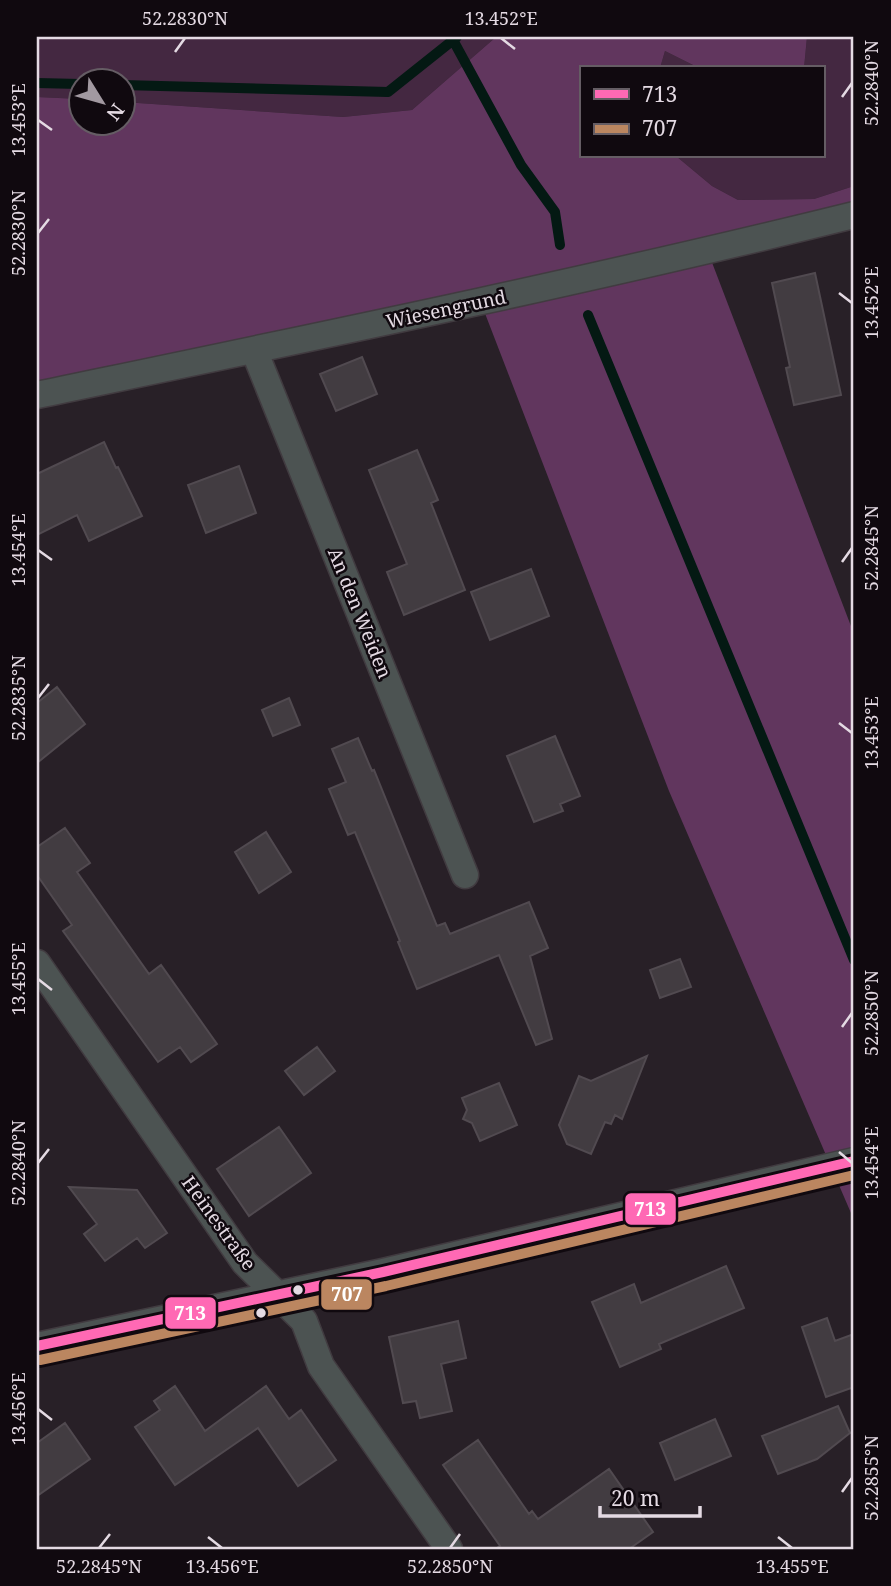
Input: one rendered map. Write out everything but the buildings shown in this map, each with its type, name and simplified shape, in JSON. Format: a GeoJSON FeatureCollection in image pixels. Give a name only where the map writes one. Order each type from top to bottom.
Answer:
{"type":"FeatureCollection","features":[{"type":"Feature","properties":{"kind":"street","name":"Wiesengrund"},"geometry":{"type":"LineString","coordinates":[[37,395],[494,300],[854,215]]}},
{"type":"Feature","properties":{"kind":"street","name":"An den Weiden"},"geometry":{"type":"LineString","coordinates":[[254,350],[465,875]]}},
{"type":"Feature","properties":{"kind":"street","name":"Heinestraße"},"geometry":{"type":"LineString","coordinates":[[37,963],[245,1263],[304,1321],[321,1366],[449,1549]]}},
{"type":"Feature","properties":{"kind":"street"},"geometry":{"type":"LineString","coordinates":[[37,1346],[278,1295],[731,1192],[854,1161]]}},
{"type":"Feature","properties":{"kind":"shaded area"},"geometry":{"type":"Polygon","coordinates":[[[37,37],[496,37],[412,110],[343,117],[136,103],[136,66],[66,66],[66,98],[37,97],[37,37]]]}},
{"type":"Feature","properties":{"kind":"shaded area"},"geometry":{"type":"Polygon","coordinates":[[[496,37],[807,37],[804,66],[695,66],[665,51],[661,66],[580,66],[580,158],[678,158],[712,186],[738,200],[814,199],[854,186],[854,204],[708,252],[854,634],[854,1220],[669,791],[481,303],[37,395],[37,97],[66,98],[66,136],[136,136],[136,103],[343,117],[412,110],[496,37]]]}},
{"type":"Feature","properties":{"kind":"shaded area"},"geometry":{"type":"Polygon","coordinates":[[[807,37],[854,37],[854,186],[814,199],[738,200],[712,186],[678,158],[824,158],[824,66],[804,66],[807,37]]]}},
{"type":"Feature","properties":{"kind":"shaded area"},"geometry":{"type":"Polygon","coordinates":[[[665,51],[695,66],[661,66],[665,51]]]}},
{"type":"Feature","properties":{"kind":"waterway"},"geometry":{"type":"LineString","coordinates":[[136,85],[388,92],[457,37]]}},
{"type":"Feature","properties":{"kind":"waterway"},"geometry":{"type":"LineString","coordinates":[[453,40],[521,165],[555,212],[560,245]]}},
{"type":"Feature","properties":{"kind":"waterway"},"geometry":{"type":"LineString","coordinates":[[37,83],[66,84]]}},
{"type":"Feature","properties":{"kind":"waterway"},"geometry":{"type":"LineString","coordinates":[[588,315],[854,960]]}},
{"type":"Feature","properties":{"kind":"transit line","name":"713"},"geometry":{"type":"LineString","coordinates":[[37,1346],[383,1272],[854,1161]]}},
{"type":"Feature","properties":{"kind":"transit line","name":"707"},"geometry":{"type":"LineString","coordinates":[[40,1360],[386,1286],[854,1175]]}}]}
